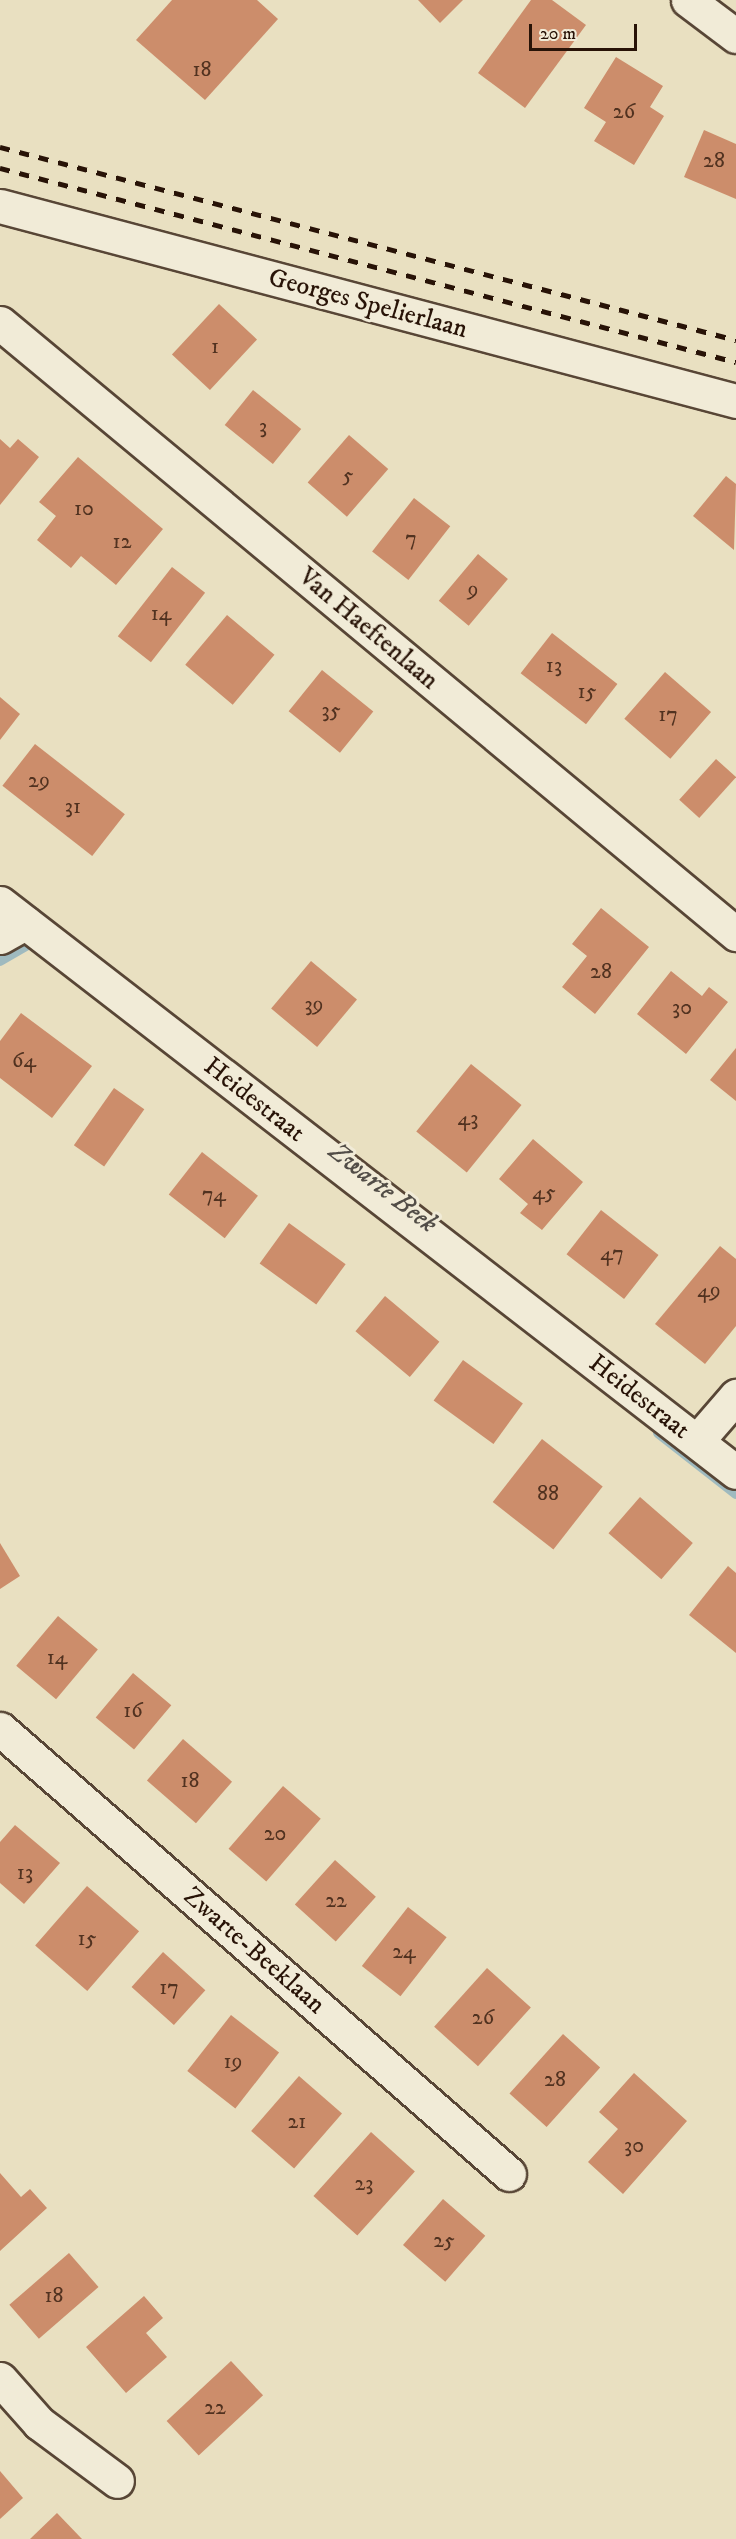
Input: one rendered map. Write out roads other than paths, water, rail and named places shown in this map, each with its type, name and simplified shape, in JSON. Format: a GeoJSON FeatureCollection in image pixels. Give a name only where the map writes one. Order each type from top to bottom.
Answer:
{"type":"FeatureCollection","features":[{"type":"Feature","properties":{"kind":"street"},"geometry":{"type":"LineString","coordinates":[[688,0],[736,36]]}},
{"type":"Feature","properties":{"kind":"street","name":"Georges Spelierlaan"},"geometry":{"type":"LineString","coordinates":[[0,206],[736,401]]}},
{"type":"Feature","properties":{"kind":"street","name":"Van Haeftenlaan"},"geometry":{"type":"LineString","coordinates":[[0,323],[736,934]]}},
{"type":"Feature","properties":{"kind":"street","name":"Heidestraat"},"geometry":{"type":"LineString","coordinates":[[8,921],[736,1472]]}},
{"type":"Feature","properties":{"kind":"street"},"geometry":{"type":"LineString","coordinates":[[697,1442],[736,1396]]}},
{"type":"Feature","properties":{"kind":"street","name":"Zwarte-Beeklaan"},"geometry":{"type":"LineString","coordinates":[[0,1729],[509,2174]]}},
{"type":"Feature","properties":{"kind":"street"},"geometry":{"type":"LineString","coordinates":[[0,2379],[39,2423],[117,2481]]}},
{"type":"Feature","properties":{"kind":"waterway","name":"Zwarte Beek"},"geometry":{"type":"LineString","coordinates":[[0,961],[34,941],[38,944]]}},
{"type":"Feature","properties":{"kind":"waterway","name":"Zwarte Beek"},"geometry":{"type":"LineString","coordinates":[[658,1433],[736,1494]]}},
{"type":"Feature","properties":{"kind":"railway"},"geometry":{"type":"LineString","coordinates":[[0,147],[736,340]]}},
{"type":"Feature","properties":{"kind":"railway"},"geometry":{"type":"LineString","coordinates":[[0,168],[736,362]]}}]}
